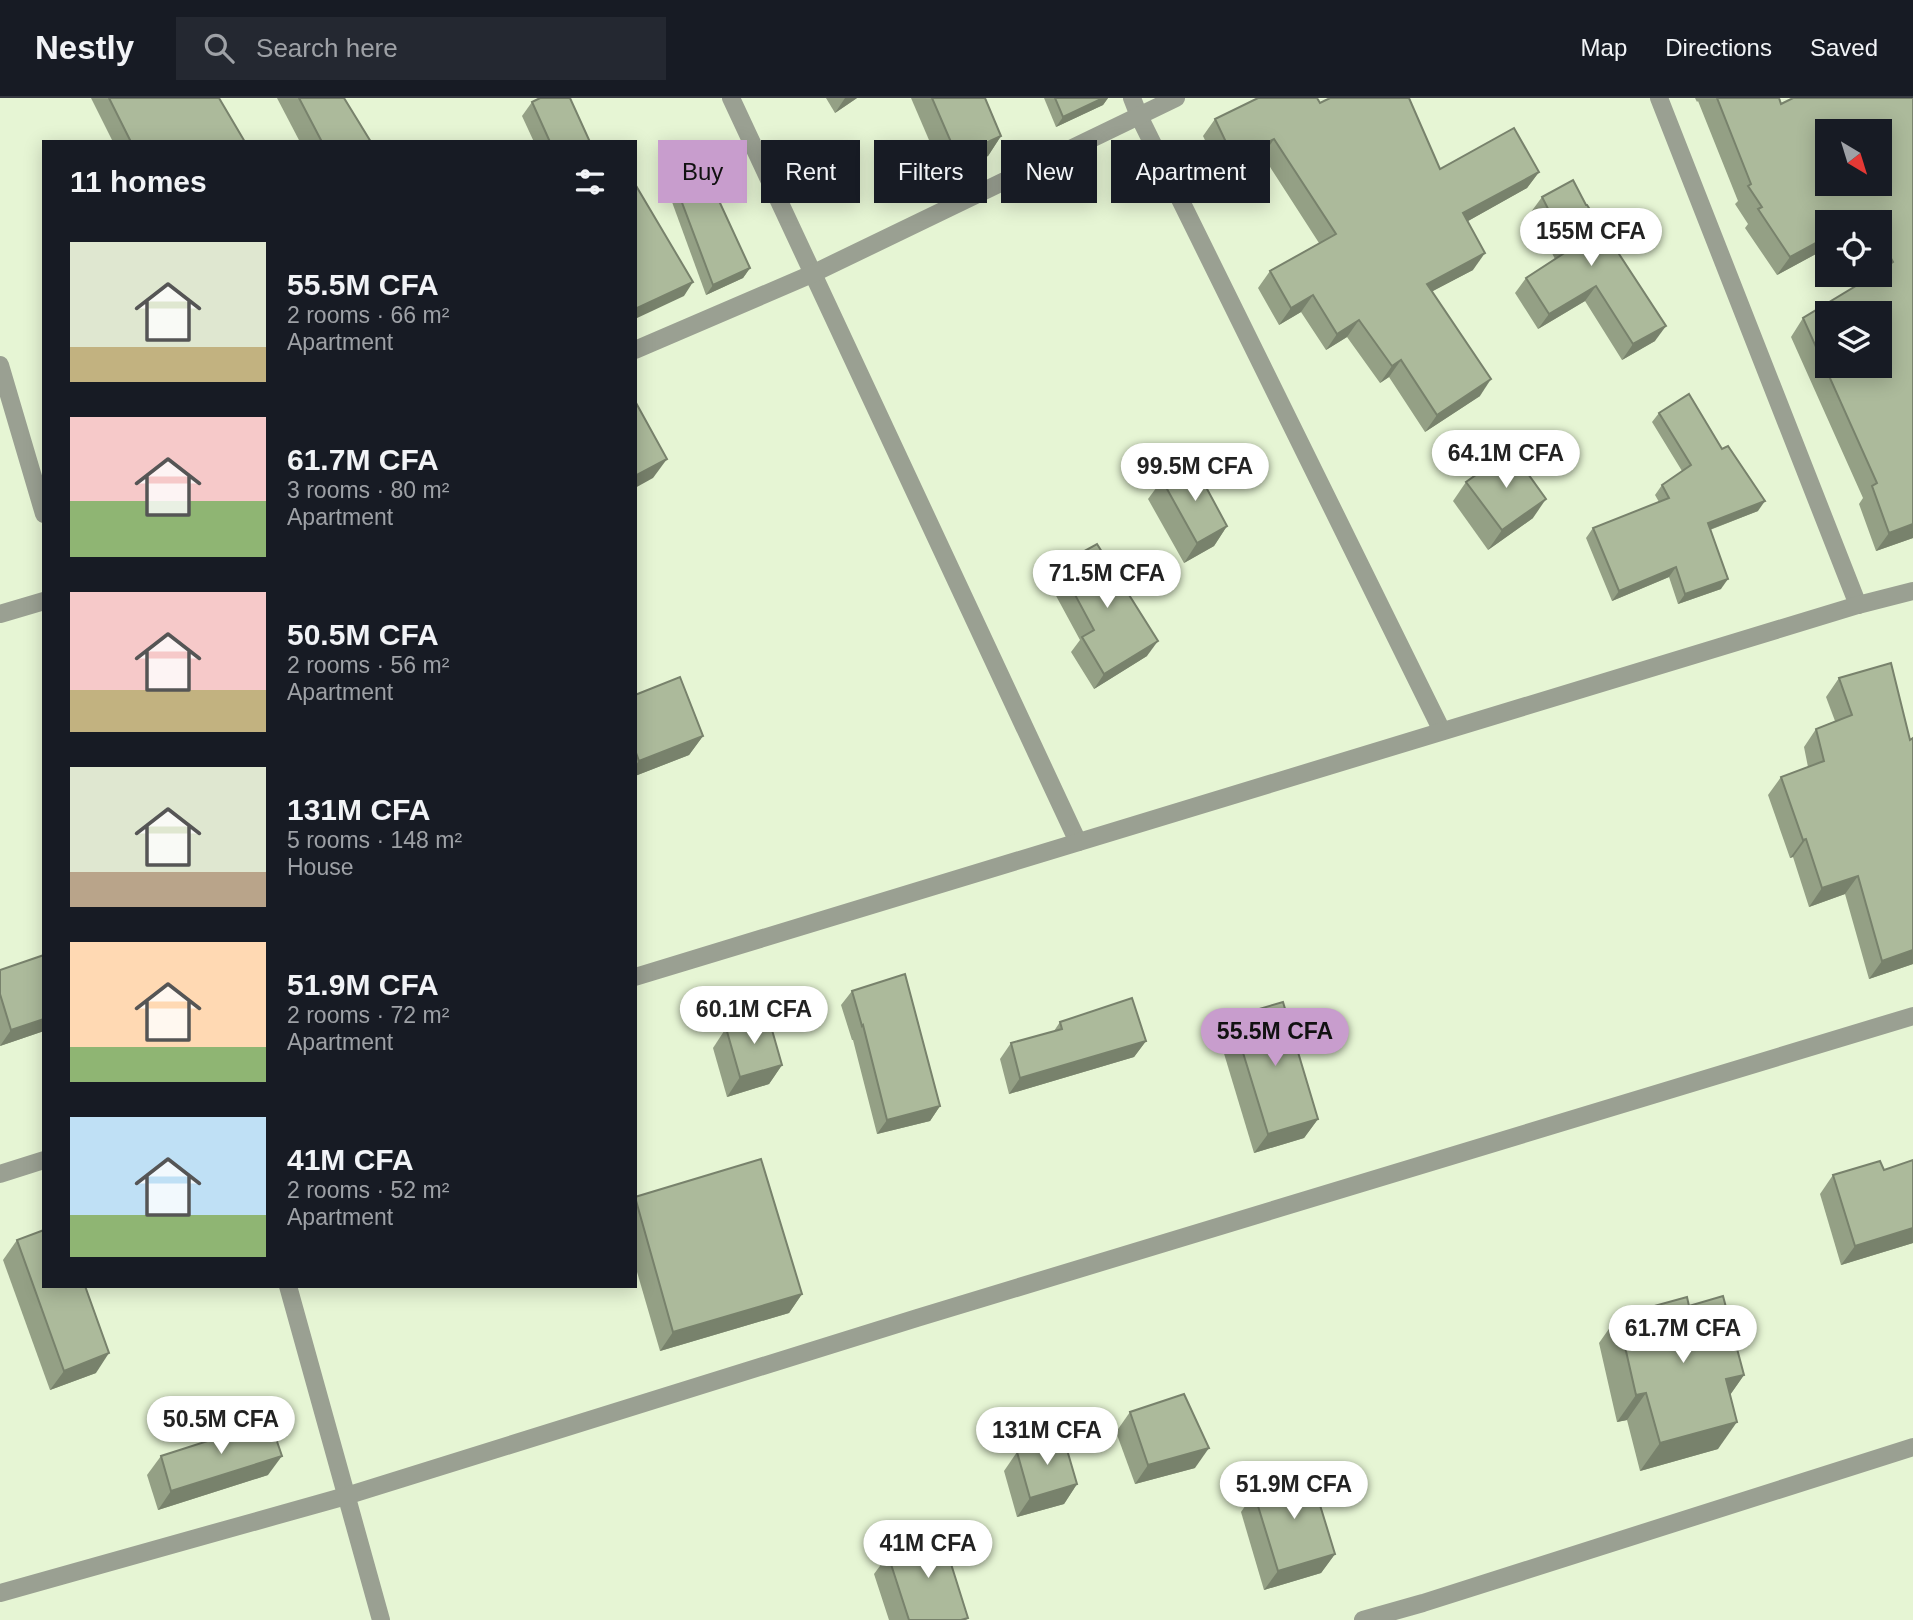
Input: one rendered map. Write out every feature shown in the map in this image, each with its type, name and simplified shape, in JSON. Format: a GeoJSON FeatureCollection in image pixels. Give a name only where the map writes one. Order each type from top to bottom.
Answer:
{"type":"FeatureCollection","features":[{"type":"Feature","properties":{"kind":"street"},"geometry":{"type":"LineString","coordinates":[[731,98],[1078,842]]}},
{"type":"Feature","properties":{"kind":"street"},"geometry":{"type":"LineString","coordinates":[[1132,98],[1442,731]]}},
{"type":"Feature","properties":{"kind":"street"},"geometry":{"type":"LineString","coordinates":[[637,349],[812,274],[1176,98]]}},
{"type":"Feature","properties":{"kind":"street"},"geometry":{"type":"LineString","coordinates":[[1659,98],[1858,605]]}},
{"type":"Feature","properties":{"kind":"street"},"geometry":{"type":"LineString","coordinates":[[0,365],[42,507]]}},
{"type":"Feature","properties":{"kind":"street"},"geometry":{"type":"LineString","coordinates":[[637,976],[1858,605],[1913,591]]}},
{"type":"Feature","properties":{"kind":"street"},"geometry":{"type":"LineString","coordinates":[[0,614],[42,602]]}},
{"type":"Feature","properties":{"kind":"street"},"geometry":{"type":"LineString","coordinates":[[0,1593],[346,1496],[904,1322],[1913,1016]]}},
{"type":"Feature","properties":{"kind":"street"},"geometry":{"type":"LineString","coordinates":[[0,1174],[42,1161]]}},
{"type":"Feature","properties":{"kind":"street"},"geometry":{"type":"LineString","coordinates":[[289,1288],[381,1620]]}},
{"type":"Feature","properties":{"kind":"street"},"geometry":{"type":"LineString","coordinates":[[1363,1620],[1425,1611],[1913,1447]]}},
{"type":"Feature","properties":{"kind":"building"},"geometry":{"type":"Polygon","coordinates":[[[109,98],[219,98],[244,140],[130,140],[109,98]]]}},
{"type":"Feature","properties":{"kind":"building"},"geometry":{"type":"Polygon","coordinates":[[[299,98],[344,98],[370,140],[321,140],[299,98]]]}},
{"type":"Feature","properties":{"kind":"building"},"geometry":{"type":"Polygon","coordinates":[[[540,98],[570,98],[589,140],[549,140],[532,102],[540,98]]]}},
{"type":"Feature","properties":{"kind":"building"},"geometry":{"type":"Polygon","coordinates":[[[932,98],[985,98],[1001,136],[987,142],[987,140],[950,140],[932,98]]]}},
{"type":"Feature","properties":{"kind":"building"},"geometry":{"type":"Polygon","coordinates":[[[1055,98],[1103,98],[1063,117],[1055,98]]]}},
{"type":"Feature","properties":{"kind":"building"},"geometry":{"type":"Polygon","coordinates":[[[1258,98],[1317,98],[1320,103],[1330,98],[1409,98],[1440,169],[1514,128],[1539,172],[1463,213],[1485,253],[1427,284],[1491,379],[1437,415],[1401,360],[1392,366],[1359,320],[1337,334],[1313,295],[1291,308],[1270,271],[1336,234],[1274,139],[1225,140],[1215,119],[1258,98]]]}},
{"type":"Feature","properties":{"kind":"building"},"geometry":{"type":"Polygon","coordinates":[[[1717,98],[1779,98],[1781,104],[1793,98],[1913,98],[1913,524],[1889,533],[1872,486],[1877,483],[1830,378],[1892,378],[1892,301],[1831,301],[1854,287],[1892,287],[1892,210],[1815,210],[1815,243],[1790,257],[1758,209],[1762,207],[1748,186],[1751,184],[1717,98]]]}},
{"type":"Feature","properties":{"kind":"building"},"geometry":{"type":"Polygon","coordinates":[[[1573,180],[1586,205],[1666,326],[1633,344],[1596,286],[1549,314],[1526,278],[1569,250],[1542,197],[1573,180]]]}},
{"type":"Feature","properties":{"kind":"building"},"geometry":{"type":"Polygon","coordinates":[[[637,187],[693,282],[637,308],[637,187]]]}},
{"type":"Feature","properties":{"kind":"building"},"geometry":{"type":"Polygon","coordinates":[[[682,203],[720,203],[750,268],[713,285],[682,203]]]}},
{"type":"Feature","properties":{"kind":"building"},"geometry":{"type":"Polygon","coordinates":[[[1815,311],[1815,345],[1803,318],[1815,311]]]}},
{"type":"Feature","properties":{"kind":"building"},"geometry":{"type":"Polygon","coordinates":[[[1689,394],[1722,449],[1728,446],[1765,501],[1708,523],[1728,579],[1685,594],[1676,567],[1619,591],[1593,528],[1669,498],[1662,485],[1691,465],[1659,413],[1689,394]]]}},
{"type":"Feature","properties":{"kind":"building"},"geometry":{"type":"Polygon","coordinates":[[[637,405],[667,459],[637,475],[637,405]]]}},
{"type":"Feature","properties":{"kind":"building"},"geometry":{"type":"Polygon","coordinates":[[[1511,450],[1546,499],[1502,530],[1466,482],[1511,450]]]}},
{"type":"Feature","properties":{"kind":"building"},"geometry":{"type":"Polygon","coordinates":[[[1193,463],[1227,526],[1197,543],[1162,480],[1193,463]]]}},
{"type":"Feature","properties":{"kind":"building"},"geometry":{"type":"Polygon","coordinates":[[[1097,544],[1158,641],[1104,674],[1082,637],[1094,630],[1059,565],[1097,544]]]}},
{"type":"Feature","properties":{"kind":"building"},"geometry":{"type":"Polygon","coordinates":[[[1891,663],[1910,740],[1913,738],[1913,950],[1882,961],[1858,876],[1822,888],[1781,777],[1824,761],[1816,729],[1852,715],[1839,678],[1891,663]]]}},
{"type":"Feature","properties":{"kind":"building"},"geometry":{"type":"Polygon","coordinates":[[[680,677],[703,736],[639,761],[637,694],[680,677]]]}},
{"type":"Feature","properties":{"kind":"building"},"geometry":{"type":"Polygon","coordinates":[[[42,956],[42,1020],[11,1030],[0,994],[0,970],[42,956]]]}},
{"type":"Feature","properties":{"kind":"building"},"geometry":{"type":"Polygon","coordinates":[[[905,974],[940,1106],[887,1120],[852,991],[905,974]]]}},
{"type":"Feature","properties":{"kind":"building"},"geometry":{"type":"Polygon","coordinates":[[[1132,998],[1146,1041],[1020,1078],[1011,1043],[1062,1029],[1060,1022],[1132,998]]]}},
{"type":"Feature","properties":{"kind":"building"},"geometry":{"type":"Polygon","coordinates":[[[1283,1002],[1318,1119],[1268,1134],[1232,1017],[1283,1002]]]}},
{"type":"Feature","properties":{"kind":"building"},"geometry":{"type":"Polygon","coordinates":[[[768,1016],[782,1065],[740,1077],[726,1028],[768,1016]]]}},
{"type":"Feature","properties":{"kind":"building"},"geometry":{"type":"Polygon","coordinates":[[[761,1159],[802,1294],[673,1332],[637,1196],[761,1159]]]}},
{"type":"Feature","properties":{"kind":"building"},"geometry":{"type":"Polygon","coordinates":[[[1913,1160],[1913,1228],[1855,1246],[1833,1175],[1880,1161],[1884,1170],[1913,1160]]]}},
{"type":"Feature","properties":{"kind":"building"},"geometry":{"type":"Polygon","coordinates":[[[42,1231],[42,1288],[86,1288],[109,1353],[64,1371],[17,1240],[42,1231]]]}},
{"type":"Feature","properties":{"kind":"building"},"geometry":{"type":"Polygon","coordinates":[[[1723,1296],[1744,1375],[1726,1379],[1737,1422],[1660,1443],[1646,1393],[1636,1395],[1618,1316],[1687,1297],[1689,1306],[1723,1296]]]}},
{"type":"Feature","properties":{"kind":"building"},"geometry":{"type":"Polygon","coordinates":[[[1184,1394],[1209,1448],[1148,1465],[1130,1412],[1184,1394]]]}},
{"type":"Feature","properties":{"kind":"building"},"geometry":{"type":"Polygon","coordinates":[[[270,1421],[282,1456],[171,1491],[161,1456],[270,1421]]]}},
{"type":"Feature","properties":{"kind":"building"},"geometry":{"type":"Polygon","coordinates":[[[1063,1436],[1077,1484],[1030,1498],[1017,1452],[1063,1436]]]}},
{"type":"Feature","properties":{"kind":"building"},"geometry":{"type":"Polygon","coordinates":[[[1308,1466],[1335,1554],[1278,1571],[1254,1493],[1308,1466]]]}},
{"type":"Feature","properties":{"kind":"building"},"geometry":{"type":"Polygon","coordinates":[[[941,1532],[968,1618],[909,1620],[888,1555],[898,1552],[896,1546],[941,1532]]]}}]}
